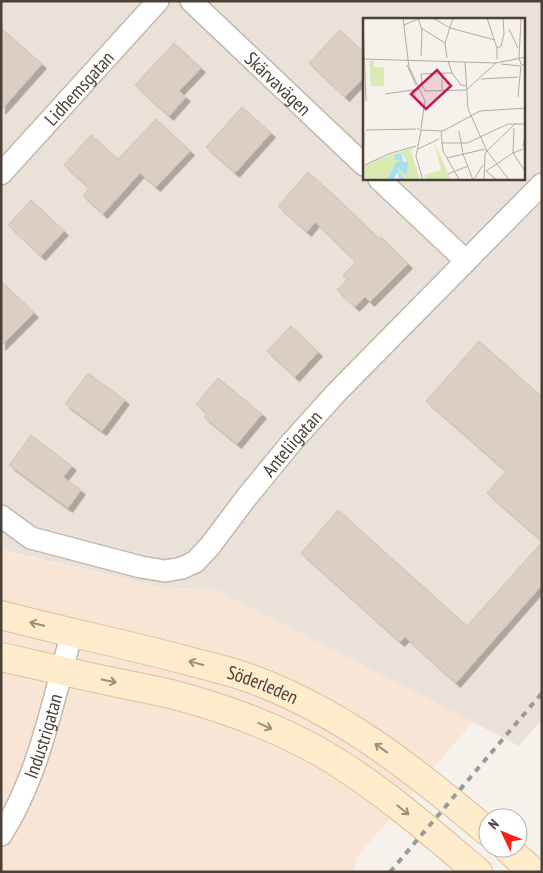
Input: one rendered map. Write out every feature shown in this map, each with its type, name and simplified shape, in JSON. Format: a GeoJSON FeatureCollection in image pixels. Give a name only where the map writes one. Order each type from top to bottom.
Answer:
{"type":"FeatureCollection","features":[{"type":"Feature","properties":{"kind":"street","name":"Lidhemsgatan"},"geometry":{"type":"LineString","coordinates":[[1,174],[158,1]]}},
{"type":"Feature","properties":{"kind":"street","name":"Skärvavägen"},"geometry":{"type":"LineString","coordinates":[[192,1],[363,164]]}},
{"type":"Feature","properties":{"kind":"street"},"geometry":{"type":"LineString","coordinates":[[380,180],[466,261]]}},
{"type":"Feature","properties":{"kind":"street","name":"Anteliigatan"},"geometry":{"type":"LineString","coordinates":[[1,516],[31,538],[141,567],[165,571],[182,568],[195,562],[210,546],[291,443],[336,392],[542,184]]}},
{"type":"Feature","properties":{"kind":"street","name":"Söderleden"},"geometry":{"type":"LineString","coordinates":[[1,615],[137,647],[240,675],[297,699],[353,729],[379,746],[478,823]]}},
{"type":"Feature","properties":{"kind":"street","name":"Industrigatan"},"geometry":{"type":"LineString","coordinates":[[1,836],[20,803],[31,776],[72,633]]}},
{"type":"Feature","properties":{"kind":"street","name":"Söderleden"},"geometry":{"type":"LineString","coordinates":[[1,657],[179,696],[248,718],[334,760],[394,803],[478,872]]}},
{"type":"Feature","properties":{"kind":"street"},"geometry":{"type":"LineString","coordinates":[[518,858],[533,872]]}},
{"type":"Feature","properties":{"kind":"shaded area"},"geometry":{"type":"Polygon","coordinates":[[[1,1],[542,1],[542,719],[519,746],[215,589],[166,588],[10,552],[1,546],[1,1]]]}},
{"type":"Feature","properties":{"kind":"shaded area"},"geometry":{"type":"Polygon","coordinates":[[[1,546],[10,553],[166,588],[215,589],[473,722],[357,857],[353,872],[1,872],[1,546]]]}},
{"type":"Feature","properties":{"kind":"building"},"geometry":{"type":"Polygon","coordinates":[[[1,28],[42,64],[1,110],[1,28]]]}},
{"type":"Feature","properties":{"kind":"building"},"geometry":{"type":"Polygon","coordinates":[[[340,30],[363,52],[363,78],[345,97],[309,63],[340,30]]]}},
{"type":"Feature","properties":{"kind":"building"},"geometry":{"type":"Polygon","coordinates":[[[174,43],[201,68],[179,91],[186,97],[169,116],[135,85],[174,43]]]}},
{"type":"Feature","properties":{"kind":"building"},"geometry":{"type":"Polygon","coordinates":[[[242,107],[271,133],[235,173],[206,147],[242,107]]]}},
{"type":"Feature","properties":{"kind":"building"},"geometry":{"type":"Polygon","coordinates":[[[156,119],[190,151],[156,187],[140,173],[103,214],[83,196],[89,188],[64,165],[91,135],[118,159],[156,119]]]}},
{"type":"Feature","properties":{"kind":"building"},"geometry":{"type":"Polygon","coordinates":[[[308,172],[379,239],[381,237],[408,264],[370,302],[365,297],[355,307],[337,290],[347,280],[343,275],[356,262],[315,222],[307,232],[278,206],[308,172]]]}},
{"type":"Feature","properties":{"kind":"building"},"geometry":{"type":"Polygon","coordinates":[[[31,200],[64,231],[41,256],[8,225],[31,200]]]}},
{"type":"Feature","properties":{"kind":"building"},"geometry":{"type":"Polygon","coordinates":[[[1,281],[34,313],[1,346],[1,281]]]}},
{"type":"Feature","properties":{"kind":"building"},"geometry":{"type":"Polygon","coordinates":[[[291,326],[318,352],[295,377],[267,351],[291,326]]]}},
{"type":"Feature","properties":{"kind":"building"},"geometry":{"type":"Polygon","coordinates":[[[479,341],[542,397],[542,541],[487,493],[506,471],[426,401],[479,341]]]}},
{"type":"Feature","properties":{"kind":"building"},"geometry":{"type":"Polygon","coordinates":[[[88,373],[125,400],[102,431],[65,404],[88,373]]]}},
{"type":"Feature","properties":{"kind":"building"},"geometry":{"type":"Polygon","coordinates":[[[218,378],[262,414],[237,444],[204,417],[207,413],[196,404],[218,378]]]}},
{"type":"Feature","properties":{"kind":"building"},"geometry":{"type":"Polygon","coordinates":[[[31,435],[72,466],[63,477],[81,490],[68,508],[9,465],[31,435]]]}},
{"type":"Feature","properties":{"kind":"building"},"geometry":{"type":"Polygon","coordinates":[[[338,510],[467,626],[542,542],[542,585],[456,683],[405,637],[400,642],[301,553],[338,510]]]}},
{"type":"Feature","properties":{"kind":"railway"},"geometry":{"type":"LineString","coordinates":[[390,872],[542,693]]}}]}
